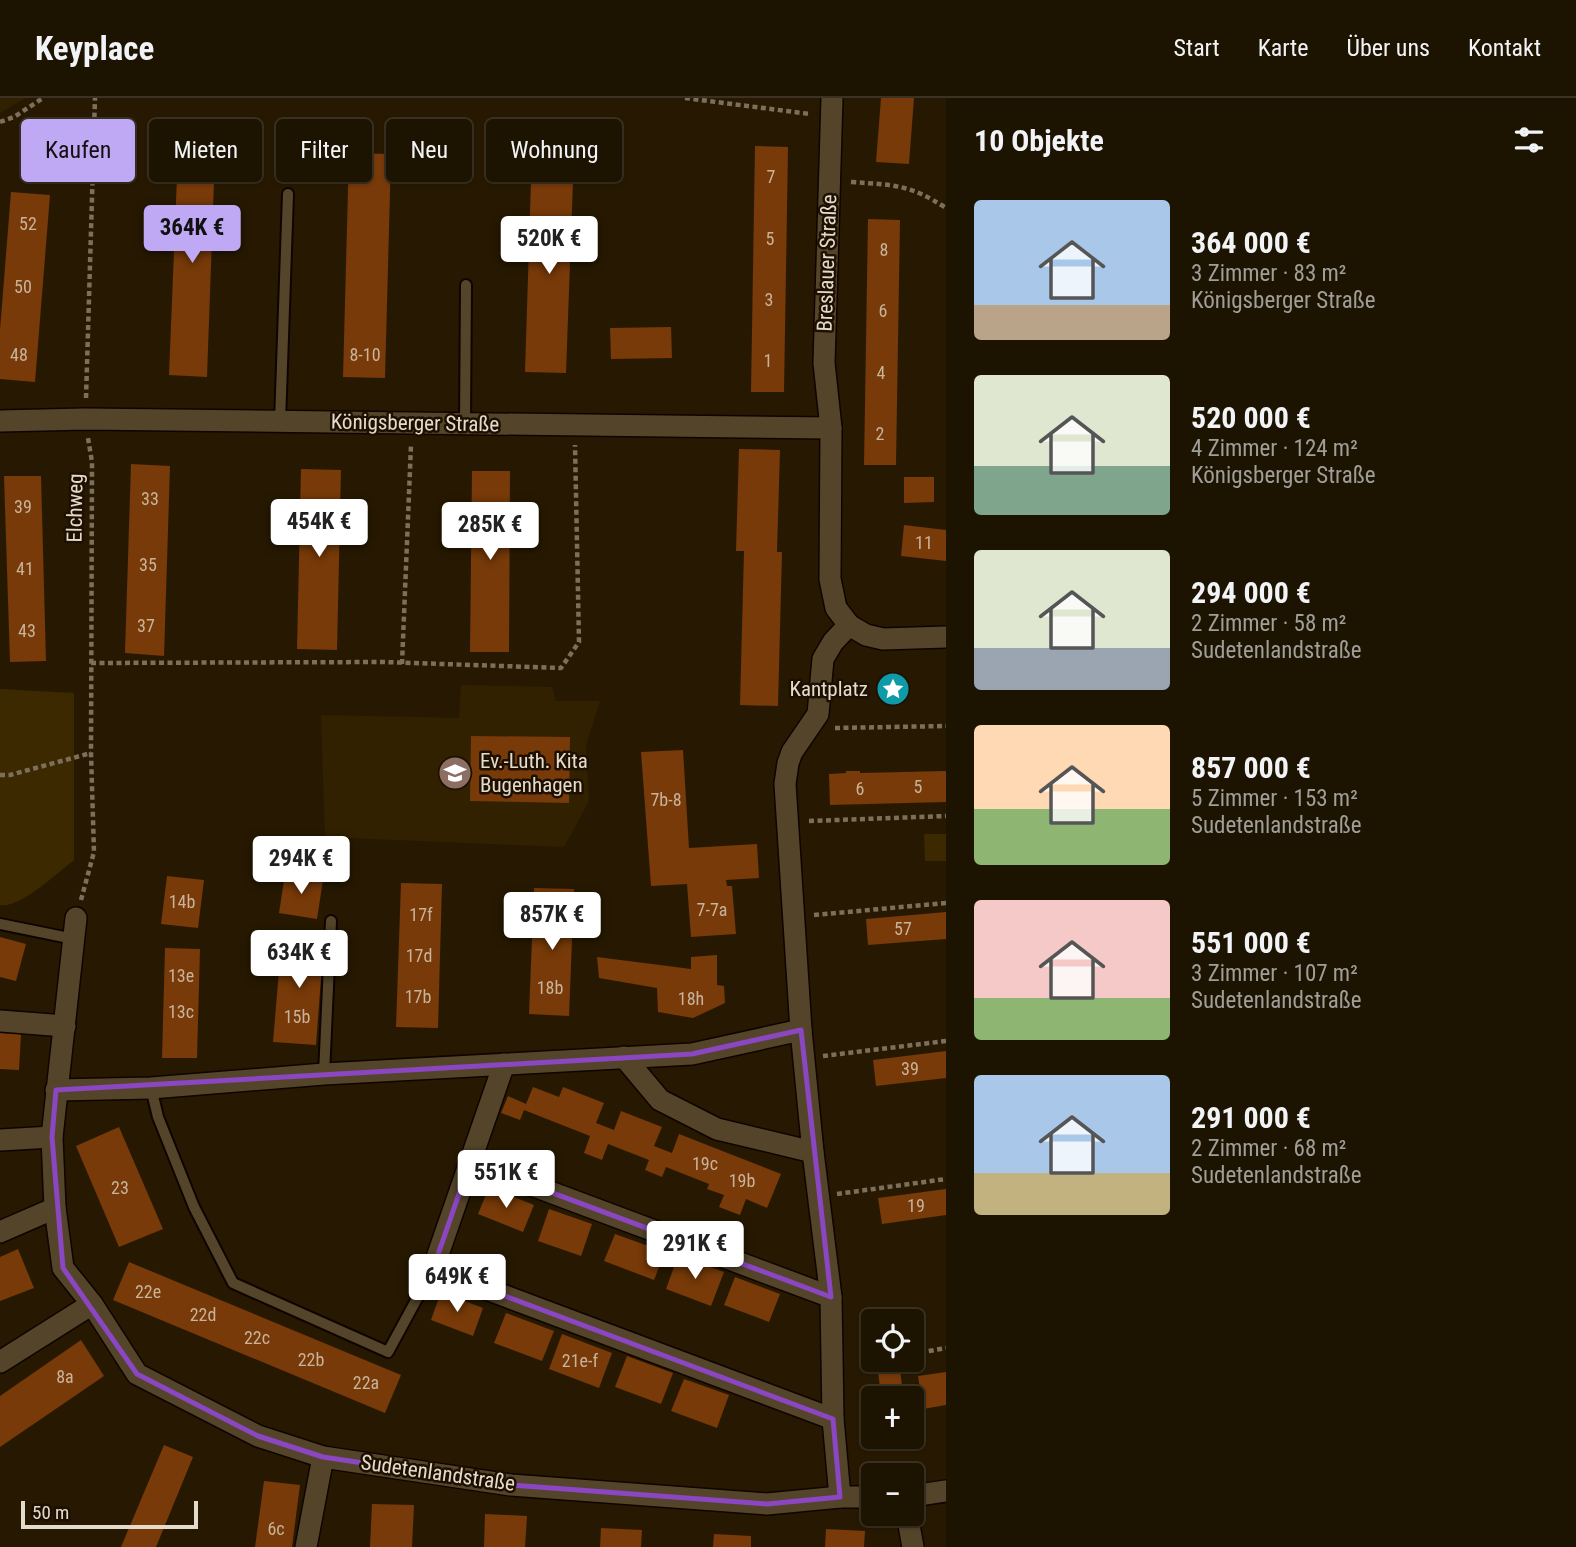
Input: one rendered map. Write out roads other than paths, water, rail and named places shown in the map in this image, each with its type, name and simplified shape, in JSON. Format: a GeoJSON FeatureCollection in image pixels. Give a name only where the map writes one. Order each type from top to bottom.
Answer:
{"type":"FeatureCollection","features":[{"type":"Feature","properties":{"kind":"street","name":"Breslauer Straße"},"geometry":{"type":"LineString","coordinates":[[831,107],[824,363],[831,428]]}},
{"type":"Feature","properties":{"kind":"street","name":"Königsberger Straße"},"geometry":{"type":"LineString","coordinates":[[0,421],[85,419],[831,428]]}},
{"type":"Feature","properties":{"kind":"street"},"geometry":{"type":"LineString","coordinates":[[831,428],[830,579],[836,608],[849,625],[866,635],[883,639],[946,638]]}},
{"type":"Feature","properties":{"kind":"street"},"geometry":{"type":"LineString","coordinates":[[840,1497],[833,1419],[831,1297],[804,1058],[785,783],[788,763],[797,744],[818,714],[823,659],[849,625]]}},
{"type":"Feature","properties":{"kind":"street","name":"Sudetenlandstraße"},"geometry":{"type":"LineString","coordinates":[[75,928],[52,1137],[55,1208],[63,1268],[92,1304],[137,1374],[258,1436],[323,1457],[511,1485],[578,1490],[767,1504],[861,1497]]}},
{"type":"Feature","properties":{"kind":"street"},"geometry":{"type":"LineString","coordinates":[[0,1021],[65,1026]]}},
{"type":"Feature","properties":{"kind":"street"},"geometry":{"type":"LineString","coordinates":[[56,1090],[151,1088],[324,1074],[692,1054],[802,1030]]}},
{"type":"Feature","properties":{"kind":"street"},"geometry":{"type":"LineString","coordinates":[[624,1057],[660,1100],[717,1129],[813,1152]]}},
{"type":"Feature","properties":{"kind":"street"},"geometry":{"type":"LineString","coordinates":[[504,1064],[433,1269],[833,1419]]}},
{"type":"Feature","properties":{"kind":"street"},"geometry":{"type":"LineString","coordinates":[[0,1140],[52,1137]]}},
{"type":"Feature","properties":{"kind":"street"},"geometry":{"type":"LineString","coordinates":[[470,1163],[831,1297]]}},
{"type":"Feature","properties":{"kind":"street"},"geometry":{"type":"LineString","coordinates":[[0,1232],[55,1208]]}},
{"type":"Feature","properties":{"kind":"street"},"geometry":{"type":"LineString","coordinates":[[0,1362],[92,1304]]}},
{"type":"Feature","properties":{"kind":"street"},"geometry":{"type":"LineString","coordinates":[[306,1547],[323,1457]]}},
{"type":"Feature","properties":{"kind":"street"},"geometry":{"type":"LineString","coordinates":[[924,1494],[946,1491]]}},
{"type":"Feature","properties":{"kind":"street"},"geometry":{"type":"LineString","coordinates":[[909,1526],[913,1547]]}},
{"type":"Feature","properties":{"kind":"lane"},"geometry":{"type":"LineString","coordinates":[[280,422],[288,194]]}},
{"type":"Feature","properties":{"kind":"lane"},"geometry":{"type":"LineString","coordinates":[[464,423],[466,285]]}},
{"type":"Feature","properties":{"kind":"lane"},"geometry":{"type":"LineString","coordinates":[[324,1074],[331,921]]}},
{"type":"Feature","properties":{"kind":"lane"},"geometry":{"type":"LineString","coordinates":[[0,924],[75,928]]}},
{"type":"Feature","properties":{"kind":"lane"},"geometry":{"type":"LineString","coordinates":[[151,1088],[158,1117],[194,1207],[233,1283],[388,1352],[433,1269]]}},
{"type":"Feature","properties":{"kind":"place","name":"Kantplatz"},"geometry":{"type":"Point","coordinates":[893,689]}},
{"type":"Feature","properties":{"kind":"place","name":"Ev.-Luth. Kita Bugenhagen"},"geometry":{"type":"Point","coordinates":[455,773]}}]}
